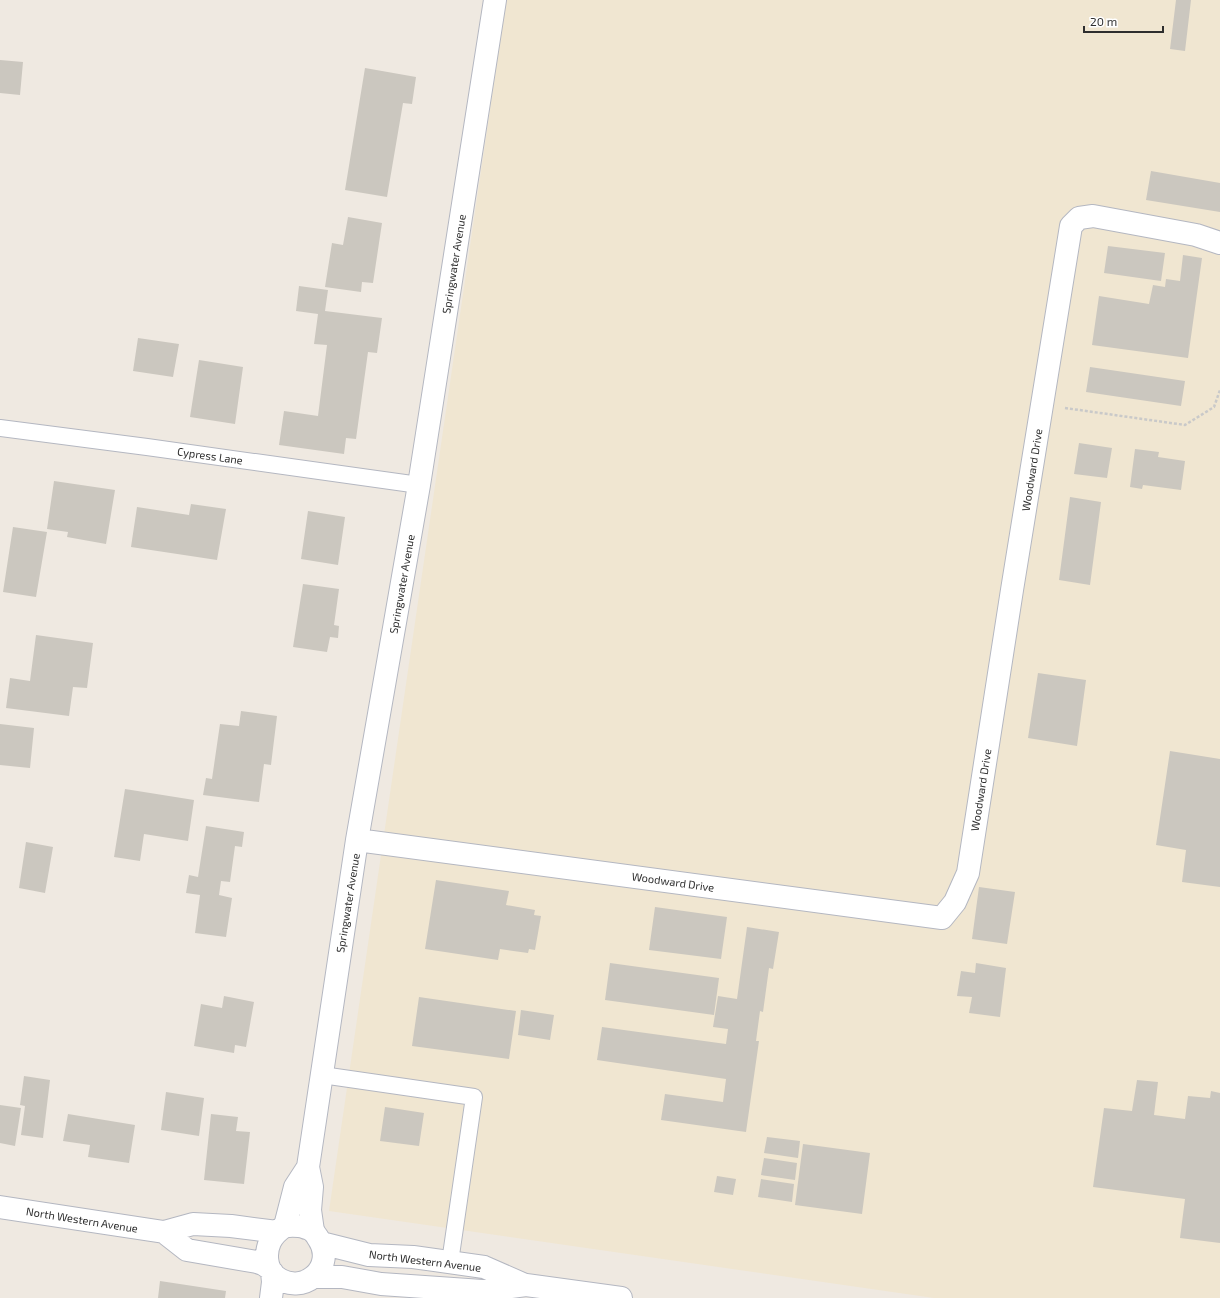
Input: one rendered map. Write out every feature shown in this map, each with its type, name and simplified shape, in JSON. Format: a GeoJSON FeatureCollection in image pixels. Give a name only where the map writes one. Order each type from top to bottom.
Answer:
{"type":"FeatureCollection","features":[{"type":"Feature","properties":{"kind":"street","name":"Springwater Avenue"},"geometry":{"type":"LineString","coordinates":[[317,1237],[310,1210],[312,1187],[308,1167],[357,840],[419,485],[495,0]]}},
{"type":"Feature","properties":{"kind":"street","name":"Woodward Drive"},"geometry":{"type":"LineString","coordinates":[[357,840],[942,918],[955,902],[968,873],[1071,226],[1079,218],[1093,216],[1196,235],[1220,243]]}},
{"type":"Feature","properties":{"kind":"street","name":"Springwater Avenue"},"geometry":{"type":"LineString","coordinates":[[281,1229],[295,1187],[308,1167]]}},
{"type":"Feature","properties":{"kind":"street","name":"North Western Avenue"},"geometry":{"type":"LineString","coordinates":[[0,1207],[164,1232],[193,1224],[281,1229],[293,1226],[306,1228],[317,1237],[369,1255],[413,1257],[450,1262],[484,1268],[526,1285],[616,1298]]}},
{"type":"Feature","properties":{"kind":"street"},"geometry":{"type":"LineString","coordinates":[[271,1298],[273,1282],[267,1259],[268,1250],[270,1241],[281,1229]]}},
{"type":"Feature","properties":{"kind":"street","name":"North Western Avenue"},"geometry":{"type":"LineString","coordinates":[[164,1232],[187,1250],[263,1264],[281,1281],[290,1284],[309,1285],[342,1277],[381,1284],[482,1291],[526,1285]]}},
{"type":"Feature","properties":{"kind":"street"},"geometry":{"type":"LineString","coordinates":[[309,1285],[320,1270],[323,1262],[323,1252],[317,1237]]}},
{"type":"Feature","properties":{"kind":"lane","name":"Cypress Lane"},"geometry":{"type":"LineString","coordinates":[[0,428],[419,485]]}},
{"type":"Feature","properties":{"kind":"lane"},"geometry":{"type":"LineString","coordinates":[[322,1075],[474,1097],[450,1262]]}},
{"type":"Feature","properties":{"kind":"path"},"geometry":{"type":"LineString","coordinates":[[1042,405],[1184,425],[1214,407],[1220,390]]}},
{"type":"Feature","properties":{"kind":"shaded area"},"geometry":{"type":"Polygon","coordinates":[[[506,0],[1220,0],[1220,1298],[934,1298],[329,1211],[506,0]]]}},
{"type":"Feature","properties":{"kind":"building"},"geometry":{"type":"Polygon","coordinates":[[[1176,0],[1191,0],[1185,51],[1170,49],[1176,0]]]}},
{"type":"Feature","properties":{"kind":"building"},"geometry":{"type":"Polygon","coordinates":[[[0,60],[23,62],[20,95],[0,93],[0,60]]]}},
{"type":"Feature","properties":{"kind":"building"},"geometry":{"type":"Polygon","coordinates":[[[365,68],[416,77],[412,104],[403,103],[387,197],[345,190],[365,68]]]}},
{"type":"Feature","properties":{"kind":"building"},"geometry":{"type":"Polygon","coordinates":[[[1151,171],[1220,183],[1220,212],[1146,200],[1151,171]]]}},
{"type":"Feature","properties":{"kind":"building"},"geometry":{"type":"Polygon","coordinates":[[[348,217],[382,223],[373,283],[362,282],[361,292],[325,287],[332,243],[343,245],[348,217]]]}},
{"type":"Feature","properties":{"kind":"building"},"geometry":{"type":"Polygon","coordinates":[[[1108,246],[1165,253],[1161,281],[1104,273],[1108,246]]]}},
{"type":"Feature","properties":{"kind":"building"},"geometry":{"type":"Polygon","coordinates":[[[1183,255],[1202,258],[1188,358],[1092,345],[1099,296],[1149,304],[1153,285],[1165,287],[1166,279],[1180,281],[1183,255]]]}},
{"type":"Feature","properties":{"kind":"building"},"geometry":{"type":"Polygon","coordinates":[[[299,286],[328,290],[325,311],[382,318],[377,353],[368,352],[356,439],[346,438],[344,454],[279,445],[284,411],[318,416],[327,345],[314,344],[318,314],[296,311],[299,286]]]}},
{"type":"Feature","properties":{"kind":"building"},"geometry":{"type":"Polygon","coordinates":[[[138,338],[179,344],[173,377],[133,371],[138,338]]]}},
{"type":"Feature","properties":{"kind":"building"},"geometry":{"type":"Polygon","coordinates":[[[199,360],[243,367],[235,424],[190,417],[199,360]]]}},
{"type":"Feature","properties":{"kind":"building"},"geometry":{"type":"Polygon","coordinates":[[[1090,367],[1185,381],[1181,406],[1086,392],[1090,367]]]}},
{"type":"Feature","properties":{"kind":"building"},"geometry":{"type":"Polygon","coordinates":[[[1079,443],[1112,448],[1107,478],[1074,474],[1079,443]]]}},
{"type":"Feature","properties":{"kind":"building"},"geometry":{"type":"Polygon","coordinates":[[[1135,449],[1159,452],[1158,457],[1185,461],[1181,490],[1143,485],[1142,489],[1130,487],[1135,449]]]}},
{"type":"Feature","properties":{"kind":"building"},"geometry":{"type":"Polygon","coordinates":[[[54,481],[115,490],[106,544],[67,537],[68,532],[47,529],[54,481]]]}},
{"type":"Feature","properties":{"kind":"building"},"geometry":{"type":"Polygon","coordinates":[[[1070,497],[1101,502],[1090,585],[1059,580],[1070,497]]]}},
{"type":"Feature","properties":{"kind":"building"},"geometry":{"type":"Polygon","coordinates":[[[191,504],[226,509],[217,560],[131,547],[137,507],[189,515],[191,504]]]}},
{"type":"Feature","properties":{"kind":"building"},"geometry":{"type":"Polygon","coordinates":[[[308,511],[345,517],[338,565],[301,559],[308,511]]]}},
{"type":"Feature","properties":{"kind":"building"},"geometry":{"type":"Polygon","coordinates":[[[13,527],[47,532],[36,597],[3,592],[13,527]]]}},
{"type":"Feature","properties":{"kind":"building"},"geometry":{"type":"Polygon","coordinates":[[[303,584],[339,589],[334,625],[339,626],[338,638],[330,637],[327,652],[293,647],[303,584]]]}},
{"type":"Feature","properties":{"kind":"building"},"geometry":{"type":"Polygon","coordinates":[[[36,635],[93,643],[87,688],[73,687],[69,716],[6,708],[10,678],[30,681],[36,635]]]}},
{"type":"Feature","properties":{"kind":"building"},"geometry":{"type":"Polygon","coordinates":[[[1038,673],[1086,680],[1077,746],[1028,738],[1038,673]]]}},
{"type":"Feature","properties":{"kind":"building"},"geometry":{"type":"Polygon","coordinates":[[[241,711],[277,716],[271,765],[264,764],[259,802],[203,795],[206,778],[212,779],[220,724],[239,726],[241,711]]]}},
{"type":"Feature","properties":{"kind":"building"},"geometry":{"type":"Polygon","coordinates":[[[0,724],[34,728],[30,768],[0,765],[0,724]]]}},
{"type":"Feature","properties":{"kind":"building"},"geometry":{"type":"Polygon","coordinates":[[[1170,751],[1220,759],[1220,887],[1182,882],[1186,850],[1156,845],[1170,751]]]}},
{"type":"Feature","properties":{"kind":"building"},"geometry":{"type":"Polygon","coordinates":[[[125,789],[194,800],[188,841],[144,834],[140,861],[114,857],[125,789]]]}},
{"type":"Feature","properties":{"kind":"building"},"geometry":{"type":"Polygon","coordinates":[[[206,826],[244,832],[242,847],[235,846],[230,882],[221,881],[219,895],[232,898],[226,937],[195,933],[200,895],[186,893],[189,875],[198,877],[206,826]]]}},
{"type":"Feature","properties":{"kind":"building"},"geometry":{"type":"Polygon","coordinates":[[[26,842],[53,847],[45,893],[19,888],[26,842]]]}},
{"type":"Feature","properties":{"kind":"building"},"geometry":{"type":"Polygon","coordinates":[[[436,880],[509,891],[506,905],[535,910],[534,915],[541,916],[535,950],[529,949],[528,953],[500,949],[498,960],[425,949],[436,880]]]}},
{"type":"Feature","properties":{"kind":"building"},"geometry":{"type":"Polygon","coordinates":[[[979,887],[1015,892],[1007,944],[972,939],[979,887]]]}},
{"type":"Feature","properties":{"kind":"building"},"geometry":{"type":"Polygon","coordinates":[[[655,907],[727,917],[721,959],[649,950],[655,907]]]}},
{"type":"Feature","properties":{"kind":"building"},"geometry":{"type":"Polygon","coordinates":[[[747,927],[779,932],[773,969],[769,968],[763,1012],[760,1011],[756,1041],[759,1041],[746,1132],[661,1120],[665,1094],[723,1102],[726,1079],[597,1060],[602,1027],[726,1044],[728,1029],[713,1027],[718,996],[737,999],[747,927]]]}},
{"type":"Feature","properties":{"kind":"building"},"geometry":{"type":"Polygon","coordinates":[[[610,963],[719,978],[714,1015],[605,1000],[610,963]]]}},
{"type":"Feature","properties":{"kind":"building"},"geometry":{"type":"Polygon","coordinates":[[[976,963],[1006,968],[1000,1017],[969,1013],[972,997],[957,996],[961,971],[975,973],[976,963]]]}},
{"type":"Feature","properties":{"kind":"building"},"geometry":{"type":"Polygon","coordinates":[[[224,996],[254,1002],[246,1047],[235,1045],[234,1053],[194,1046],[201,1004],[222,1008],[224,996]]]}},
{"type":"Feature","properties":{"kind":"building"},"geometry":{"type":"Polygon","coordinates":[[[419,997],[516,1011],[509,1059],[412,1046],[419,997]]]}},
{"type":"Feature","properties":{"kind":"building"},"geometry":{"type":"Polygon","coordinates":[[[521,1010],[554,1015],[550,1040],[518,1035],[521,1010]]]}},
{"type":"Feature","properties":{"kind":"building"},"geometry":{"type":"Polygon","coordinates":[[[24,1076],[50,1080],[43,1138],[21,1135],[25,1106],[20,1105],[24,1076]]]}},
{"type":"Feature","properties":{"kind":"building"},"geometry":{"type":"Polygon","coordinates":[[[1137,1080],[1158,1082],[1154,1115],[1185,1119],[1188,1096],[1210,1098],[1211,1091],[1220,1093],[1220,1243],[1180,1238],[1185,1199],[1093,1187],[1104,1108],[1132,1111],[1137,1080]]]}},
{"type":"Feature","properties":{"kind":"building"},"geometry":{"type":"Polygon","coordinates":[[[166,1092],[204,1098],[199,1136],[161,1130],[166,1092]]]}},
{"type":"Feature","properties":{"kind":"building"},"geometry":{"type":"Polygon","coordinates":[[[0,1105],[21,1108],[15,1146],[0,1143],[0,1105]]]}},
{"type":"Feature","properties":{"kind":"building"},"geometry":{"type":"Polygon","coordinates":[[[385,1107],[424,1113],[419,1146],[380,1141],[385,1107]]]}},
{"type":"Feature","properties":{"kind":"building"},"geometry":{"type":"Polygon","coordinates":[[[68,1114],[135,1125],[129,1163],[88,1157],[90,1145],[63,1141],[68,1114]]]}},
{"type":"Feature","properties":{"kind":"building"},"geometry":{"type":"Polygon","coordinates":[[[211,1114],[238,1117],[236,1131],[250,1132],[244,1184],[204,1180],[211,1114]]]}},
{"type":"Feature","properties":{"kind":"building"},"geometry":{"type":"Polygon","coordinates":[[[767,1137],[800,1141],[798,1158],[764,1153],[767,1137]]]}},
{"type":"Feature","properties":{"kind":"building"},"geometry":{"type":"Polygon","coordinates":[[[803,1144],[870,1153],[862,1214],[795,1205],[803,1144]]]}},
{"type":"Feature","properties":{"kind":"building"},"geometry":{"type":"Polygon","coordinates":[[[764,1158],[797,1163],[795,1180],[761,1175],[764,1158]]]}},
{"type":"Feature","properties":{"kind":"building"},"geometry":{"type":"Polygon","coordinates":[[[717,1176],[736,1179],[733,1195],[714,1192],[717,1176]]]}},
{"type":"Feature","properties":{"kind":"building"},"geometry":{"type":"Polygon","coordinates":[[[761,1179],[794,1184],[792,1202],[758,1197],[761,1179]]]}},
{"type":"Feature","properties":{"kind":"building"},"geometry":{"type":"Polygon","coordinates":[[[160,1281],[226,1291],[225,1298],[158,1298],[160,1281]]]}}]}
